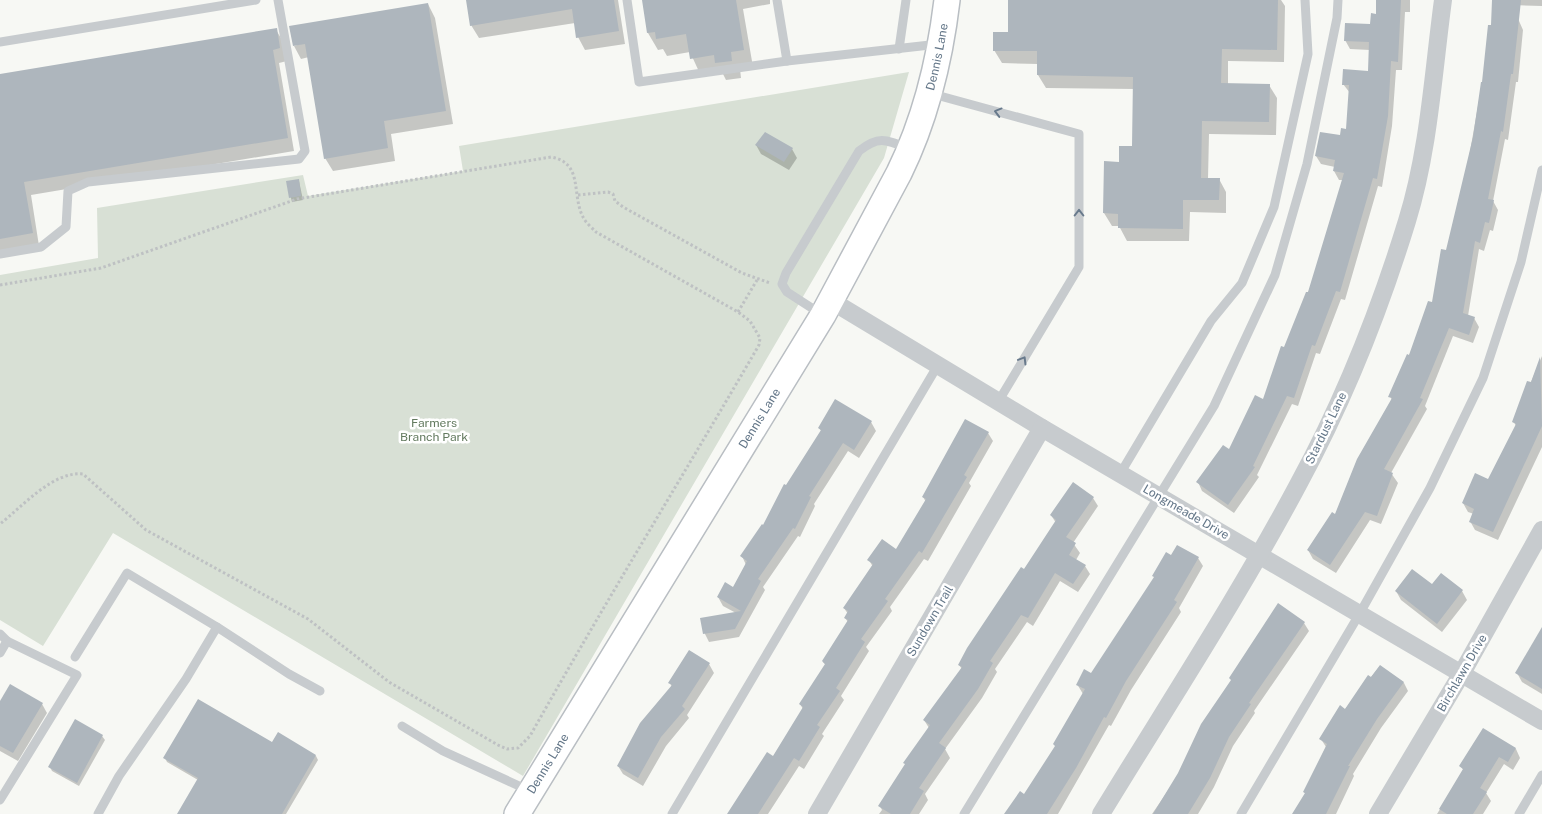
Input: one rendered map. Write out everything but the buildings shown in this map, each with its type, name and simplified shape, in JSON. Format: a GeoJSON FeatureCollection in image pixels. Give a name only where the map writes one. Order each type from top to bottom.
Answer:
{"type":"FeatureCollection","features":[{"type":"Feature","properties":{"kind":"street","name":"Dennis Lane"},"geometry":{"type":"LineString","coordinates":[[517,814],[827,308],[911,149],[928,93],[947,0]]}},
{"type":"Feature","properties":{"kind":"street","name":"Stardust Lane"},"geometry":{"type":"LineString","coordinates":[[1101,814],[1259,554],[1300,482],[1351,376],[1407,221],[1423,155],[1443,0]]}},
{"type":"Feature","properties":{"kind":"street","name":"Longmeade Drive"},"geometry":{"type":"LineString","coordinates":[[827,308],[938,365],[1542,721]]}},
{"type":"Feature","properties":{"kind":"street","name":"Sundown Trail"},"geometry":{"type":"LineString","coordinates":[[817,814],[1042,428]]}},
{"type":"Feature","properties":{"kind":"street","name":"Birchlawn Drive"},"geometry":{"type":"LineString","coordinates":[[1378,814],[1462,673],[1542,530]]}},
{"type":"Feature","properties":{"kind":"lane"},"geometry":{"type":"LineString","coordinates":[[0,42],[225,2],[256,0]]}},
{"type":"Feature","properties":{"kind":"lane"},"geometry":{"type":"LineString","coordinates":[[0,254],[41,247],[66,227],[68,191],[88,182],[299,159],[305,151],[278,0]]}},
{"type":"Feature","properties":{"kind":"lane"},"geometry":{"type":"LineString","coordinates":[[627,0],[639,82],[787,61],[939,44]]}},
{"type":"Feature","properties":{"kind":"lane"},"geometry":{"type":"LineString","coordinates":[[777,0],[787,61]]}},
{"type":"Feature","properties":{"kind":"lane"},"geometry":{"type":"LineString","coordinates":[[900,49],[906,0]]}},
{"type":"Feature","properties":{"kind":"lane"},"geometry":{"type":"LineString","coordinates":[[1120,474],[1211,321],[1242,283],[1274,207],[1308,54],[1305,0]]}},
{"type":"Feature","properties":{"kind":"lane"},"geometry":{"type":"LineString","coordinates":[[964,814],[1214,406],[1275,275],[1307,164],[1337,18],[1338,0]]}},
{"type":"Feature","properties":{"kind":"lane"},"geometry":{"type":"LineString","coordinates":[[928,93],[1079,134],[1079,267],[998,402]]}},
{"type":"Feature","properties":{"kind":"lane"},"geometry":{"type":"LineString","coordinates":[[827,308],[787,292],[782,284],[786,273],[859,151],[872,141],[889,141],[911,149]]}},
{"type":"Feature","properties":{"kind":"lane"},"geometry":{"type":"LineString","coordinates":[[1241,814],[1360,613],[1430,488],[1483,378],[1521,262],[1542,170]]}},
{"type":"Feature","properties":{"kind":"lane"},"geometry":{"type":"LineString","coordinates":[[672,814],[938,365]]}},
{"type":"Feature","properties":{"kind":"lane"},"geometry":{"type":"LineString","coordinates":[[75,657],[127,573],[217,627],[289,674],[320,691]]}},
{"type":"Feature","properties":{"kind":"lane"},"geometry":{"type":"LineString","coordinates":[[98,814],[119,776],[186,679],[217,627]]}},
{"type":"Feature","properties":{"kind":"lane"},"geometry":{"type":"LineString","coordinates":[[0,634],[7,641],[76,675],[0,800]]}},
{"type":"Feature","properties":{"kind":"lane"},"geometry":{"type":"LineString","coordinates":[[0,652],[7,641]]}},
{"type":"Feature","properties":{"kind":"lane"},"geometry":{"type":"LineString","coordinates":[[402,726],[444,751],[530,792]]}},
{"type":"Feature","properties":{"kind":"lane"},"geometry":{"type":"LineString","coordinates":[[1519,814],[1542,775]]}},
{"type":"Feature","properties":{"kind":"path"},"geometry":{"type":"LineString","coordinates":[[0,285],[101,268],[297,199],[551,157],[561,159],[571,167],[583,218],[596,232],[738,312],[750,321],[760,338],[759,345],[581,645],[530,736],[518,748],[507,749],[498,746],[389,682],[308,620],[146,530],[83,474],[72,473],[57,478],[0,524]]}},
{"type":"Feature","properties":{"kind":"path"},"geometry":{"type":"LineString","coordinates":[[578,195],[608,192],[613,194],[615,200],[623,207],[757,280],[738,312]]}},
{"type":"Feature","properties":{"kind":"green space","name":"Farmers Branch Park"},"geometry":{"type":"Polygon","coordinates":[[[909,72],[884,158],[523,776],[113,533],[43,646],[0,620],[0,275],[98,258],[97,208],[303,175],[308,196],[463,171],[459,146],[909,72]]]}}]}
